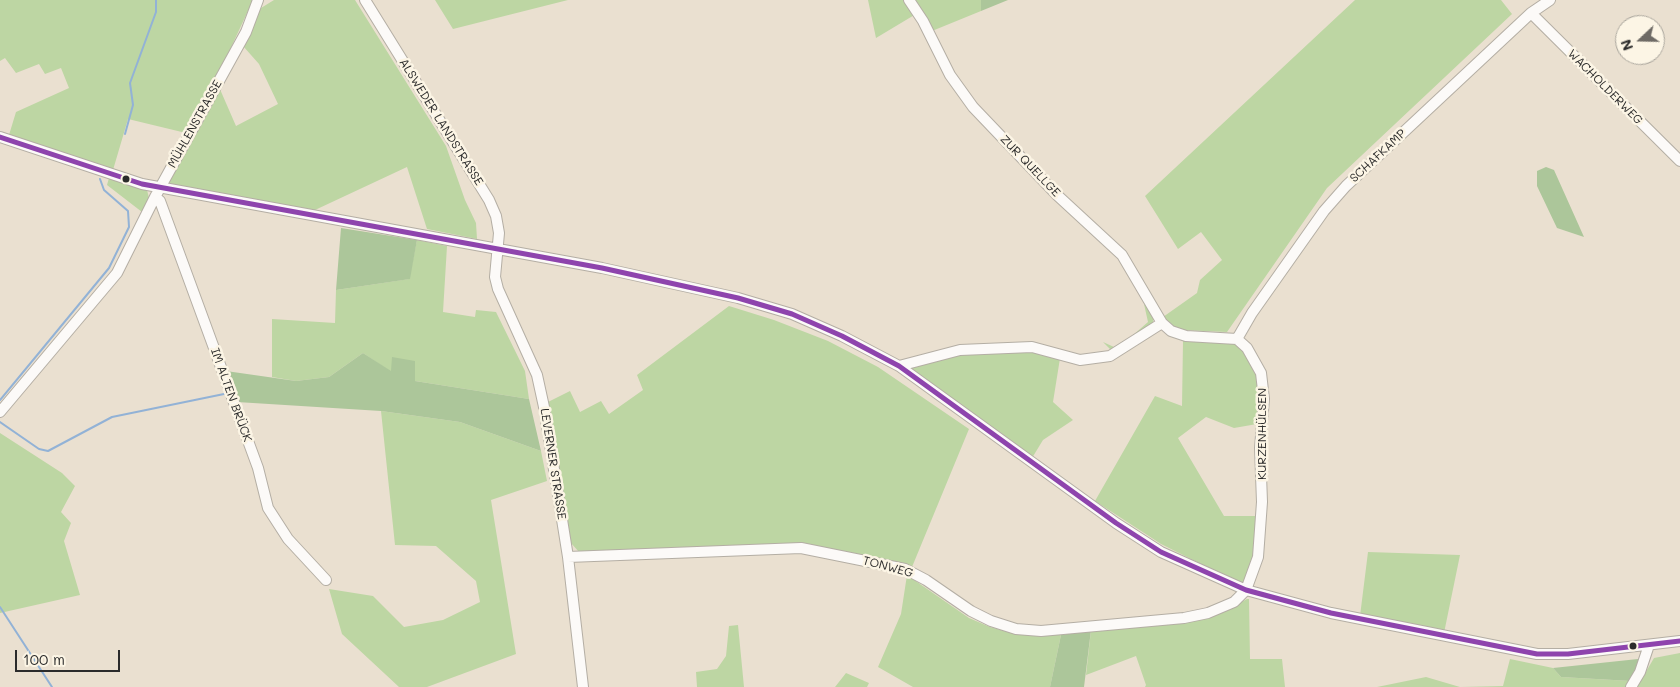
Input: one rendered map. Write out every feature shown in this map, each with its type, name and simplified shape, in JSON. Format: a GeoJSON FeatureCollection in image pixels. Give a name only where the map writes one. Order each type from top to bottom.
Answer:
{"type":"FeatureCollection","features":[{"type":"Feature","properties":{"kind":"street","name":"MÜHLENSTRASSE"},"geometry":{"type":"LineString","coordinates":[[0,412],[117,273],[158,192],[246,32],[258,0]]}},
{"type":"Feature","properties":{"kind":"street","name":"ALSWEDER LANDSTRASSE"},"geometry":{"type":"LineString","coordinates":[[365,0],[489,200],[498,224],[497,249]]}},
{"type":"Feature","properties":{"kind":"street","name":"ZUR QUELLGE"},"geometry":{"type":"LineString","coordinates":[[909,0],[923,21],[950,75],[973,107],[1057,195],[1122,255],[1162,323]]}},
{"type":"Feature","properties":{"kind":"street","name":"SCHAFKAMP"},"geometry":{"type":"LineString","coordinates":[[1237,339],[1263,297],[1324,211],[1346,186],[1531,13],[1550,0]]}},
{"type":"Feature","properties":{"kind":"street","name":"WACHOLDERWEG"},"geometry":{"type":"LineString","coordinates":[[1531,13],[1680,161]]}},
{"type":"Feature","properties":{"kind":"street"},"geometry":{"type":"LineString","coordinates":[[0,137],[158,192],[602,268],[738,298],[792,314],[842,336],[899,366],[1116,523],[1161,552],[1246,590],[1331,613],[1537,654],[1568,654],[1680,641]]}},
{"type":"Feature","properties":{"kind":"street","name":"IM ALTEN BRÜCK"},"geometry":{"type":"LineString","coordinates":[[158,192],[258,468],[268,508],[275,522],[288,539],[326,580]]}},
{"type":"Feature","properties":{"kind":"street","name":"LEVERNER STRASSE"},"geometry":{"type":"LineString","coordinates":[[497,249],[495,277],[498,289],[538,374],[568,557],[582,687]]}},
{"type":"Feature","properties":{"kind":"street"},"geometry":{"type":"LineString","coordinates":[[899,366],[960,350],[1032,347],[1080,360],[1110,356],[1162,323],[1171,331],[1186,336],[1237,339]]}},
{"type":"Feature","properties":{"kind":"street","name":"KURZENHÜLSEN"},"geometry":{"type":"LineString","coordinates":[[1237,339],[1248,348],[1261,373],[1264,399],[1260,448],[1262,502],[1258,557],[1246,590]]}},
{"type":"Feature","properties":{"kind":"street","name":"TONWEG"},"geometry":{"type":"LineString","coordinates":[[568,557],[801,548],[905,569],[991,621],[1016,629],[1041,631],[1184,618],[1208,612],[1234,602],[1246,590]]}},
{"type":"Feature","properties":{"kind":"street"},"geometry":{"type":"LineString","coordinates":[[1631,687],[1640,672],[1650,645]]}},
{"type":"Feature","properties":{"kind":"green space"},"geometry":{"type":"Polygon","coordinates":[[[0,0],[253,0],[228,54],[186,133],[128,119],[113,170],[9,135],[16,112],[69,88],[61,68],[45,74],[39,64],[16,73],[5,58],[0,61],[0,0]]]}},
{"type":"Feature","properties":{"kind":"green space"},"geometry":{"type":"Polygon","coordinates":[[[274,0],[355,0],[446,146],[465,200],[476,223],[477,239],[427,229],[407,167],[315,210],[168,185],[219,87],[236,126],[278,104],[259,64],[243,46],[261,8],[274,0]]]}},
{"type":"Feature","properties":{"kind":"green space"},"geometry":{"type":"Polygon","coordinates":[[[435,0],[568,0],[453,29],[435,0]]]}},
{"type":"Feature","properties":{"kind":"green space"},"geometry":{"type":"Polygon","coordinates":[[[868,0],[907,0],[916,14],[876,38],[868,0]]]}},
{"type":"Feature","properties":{"kind":"green space"},"geometry":{"type":"Polygon","coordinates":[[[913,0],[981,0],[981,11],[932,31],[913,0]]]}},
{"type":"Feature","properties":{"kind":"green space"},"geometry":{"type":"Polygon","coordinates":[[[981,0],[1008,0],[981,11],[981,0]]]}},
{"type":"Feature","properties":{"kind":"green space"},"geometry":{"type":"Polygon","coordinates":[[[1355,0],[1501,0],[1512,14],[1327,188],[1227,332],[1181,330],[1170,325],[1163,317],[1197,293],[1200,280],[1222,260],[1201,232],[1178,249],[1145,196],[1355,0]]]}},
{"type":"Feature","properties":{"kind":"green space"},"geometry":{"type":"Polygon","coordinates":[[[1546,167],[1554,170],[1584,237],[1557,228],[1537,186],[1537,171],[1546,167]]]}},
{"type":"Feature","properties":{"kind":"green space"},"geometry":{"type":"Polygon","coordinates":[[[109,178],[147,190],[149,198],[142,212],[107,185],[109,178]]]}},
{"type":"Feature","properties":{"kind":"green space"},"geometry":{"type":"Polygon","coordinates":[[[341,228],[417,240],[410,279],[336,290],[341,228]]]}},
{"type":"Feature","properties":{"kind":"green space"},"geometry":{"type":"Polygon","coordinates":[[[417,240],[447,246],[443,312],[475,317],[476,310],[496,312],[525,371],[529,399],[415,381],[391,372],[363,353],[329,377],[296,381],[272,377],[272,319],[335,323],[336,290],[409,279],[417,240]]]}},
{"type":"Feature","properties":{"kind":"green space"},"geometry":{"type":"Polygon","coordinates":[[[1144,304],[1153,315],[1153,325],[1112,351],[1103,342],[1114,347],[1132,336],[1148,322],[1144,304]]]}},
{"type":"Feature","properties":{"kind":"green space"},"geometry":{"type":"Polygon","coordinates":[[[729,306],[774,320],[828,341],[878,367],[969,429],[912,567],[804,543],[579,552],[571,543],[548,402],[570,391],[580,412],[601,401],[609,414],[643,390],[637,375],[729,306]]]}},
{"type":"Feature","properties":{"kind":"green space"},"geometry":{"type":"Polygon","coordinates":[[[1183,341],[1236,344],[1245,350],[1256,370],[1259,391],[1257,424],[1234,428],[1206,417],[1178,438],[1224,516],[1258,516],[1254,557],[1245,586],[1161,544],[1095,501],[1155,396],[1182,406],[1183,341]]]}},
{"type":"Feature","properties":{"kind":"green space"},"geometry":{"type":"Polygon","coordinates":[[[959,345],[1061,352],[1053,402],[1073,420],[1043,440],[1032,458],[907,368],[959,345]]]}},
{"type":"Feature","properties":{"kind":"green space"},"geometry":{"type":"Polygon","coordinates":[[[363,353],[391,371],[392,357],[415,361],[415,381],[529,399],[541,451],[460,422],[381,411],[237,402],[226,371],[296,381],[329,377],[363,353]]]}},
{"type":"Feature","properties":{"kind":"green space"},"geometry":{"type":"Polygon","coordinates":[[[381,411],[460,422],[541,451],[547,481],[491,500],[516,654],[427,687],[399,687],[342,634],[329,589],[373,596],[404,627],[443,620],[480,602],[476,581],[436,546],[395,545],[381,411]]]}},
{"type":"Feature","properties":{"kind":"green space"},"geometry":{"type":"Polygon","coordinates":[[[0,433],[62,473],[75,486],[61,512],[71,523],[64,541],[80,595],[0,613],[0,433]]]}},
{"type":"Feature","properties":{"kind":"green space"},"geometry":{"type":"Polygon","coordinates":[[[1368,552],[1460,555],[1444,633],[1360,616],[1368,552]]]}},
{"type":"Feature","properties":{"kind":"green space"},"geometry":{"type":"Polygon","coordinates":[[[907,575],[969,618],[990,627],[1015,634],[1061,635],[1050,687],[913,687],[878,667],[901,614],[907,575]]]}},
{"type":"Feature","properties":{"kind":"green space"},"geometry":{"type":"Polygon","coordinates":[[[1249,599],[1250,659],[1282,659],[1285,687],[1145,687],[1146,685],[1136,656],[1086,675],[1091,630],[1236,605],[1249,599]]]}},
{"type":"Feature","properties":{"kind":"green space"},"geometry":{"type":"Polygon","coordinates":[[[738,625],[744,687],[697,687],[696,672],[717,669],[726,656],[729,626],[738,625]]]}},
{"type":"Feature","properties":{"kind":"green space"},"geometry":{"type":"Polygon","coordinates":[[[1091,630],[1084,687],[1050,687],[1061,635],[1091,630]]]}},
{"type":"Feature","properties":{"kind":"green space"},"geometry":{"type":"Polygon","coordinates":[[[1680,653],[1680,687],[1637,687],[1654,658],[1680,653]]]}},
{"type":"Feature","properties":{"kind":"green space"},"geometry":{"type":"Polygon","coordinates":[[[1510,659],[1553,668],[1561,677],[1631,681],[1627,687],[1460,687],[1503,686],[1510,659]]]}},
{"type":"Feature","properties":{"kind":"green space"},"geometry":{"type":"Polygon","coordinates":[[[1638,659],[1638,669],[1631,681],[1561,677],[1553,668],[1638,659]]]}},
{"type":"Feature","properties":{"kind":"green space"},"geometry":{"type":"Polygon","coordinates":[[[846,673],[869,683],[867,687],[835,687],[846,673]]]}},
{"type":"Feature","properties":{"kind":"green space"},"geometry":{"type":"Polygon","coordinates":[[[1426,677],[1460,687],[1377,687],[1426,677]]]}},
{"type":"Feature","properties":{"kind":"waterway"},"geometry":{"type":"LineString","coordinates":[[125,134],[133,105],[130,83],[156,12],[156,0]]}},
{"type":"Feature","properties":{"kind":"waterway"},"geometry":{"type":"LineString","coordinates":[[0,400],[109,268],[129,227],[128,211],[104,190],[100,179]]}},
{"type":"Feature","properties":{"kind":"waterway"},"geometry":{"type":"LineString","coordinates":[[0,422],[39,449],[48,451],[112,417],[224,394]]}},
{"type":"Feature","properties":{"kind":"waterway"},"geometry":{"type":"LineString","coordinates":[[0,607],[52,687]]}},
{"type":"Feature","properties":{"kind":"transit line"},"geometry":{"type":"LineString","coordinates":[[0,137],[142,184],[602,268],[738,298],[792,314],[842,336],[899,366],[1116,523],[1161,552],[1246,590],[1331,613],[1537,654],[1568,654],[1680,641]]}}]}
